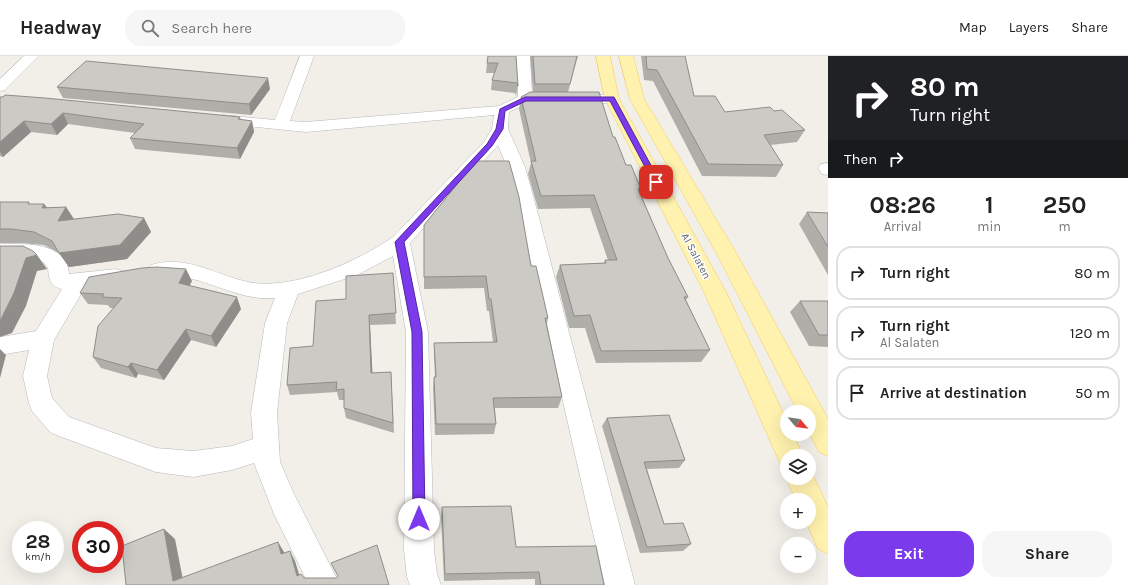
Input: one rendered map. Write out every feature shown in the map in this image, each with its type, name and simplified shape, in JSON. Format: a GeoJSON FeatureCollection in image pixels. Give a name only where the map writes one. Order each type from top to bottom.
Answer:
{"type":"FeatureCollection","features":[{"type":"Feature","properties":{"kind":"main road","name":"Al Salaten"},"geometry":{"type":"LineString","coordinates":[[603,56],[612,99],[715,292],[787,449]]}},
{"type":"Feature","properties":{"kind":"main road"},"geometry":{"type":"LineString","coordinates":[[626,56],[637,99],[728,256],[828,444]]}},
{"type":"Feature","properties":{"kind":"main road"},"geometry":{"type":"LineString","coordinates":[[803,485],[828,539]]}},
{"type":"Feature","properties":{"kind":"street"},"geometry":{"type":"LineString","coordinates":[[3,94],[32,56]]}},
{"type":"Feature","properties":{"kind":"street"},"geometry":{"type":"LineString","coordinates":[[281,125],[307,56]]}},
{"type":"Feature","properties":{"kind":"street"},"geometry":{"type":"LineString","coordinates":[[523,56],[525,99]]}},
{"type":"Feature","properties":{"kind":"street"},"geometry":{"type":"LineString","coordinates":[[0,250],[31,251],[46,254],[55,260],[60,270],[59,279],[63,282],[77,282],[158,270],[179,269],[250,290],[271,292],[290,288],[318,281],[388,252],[400,242],[490,145],[501,120],[525,99],[612,99]]}},
{"type":"Feature","properties":{"kind":"street"},"geometry":{"type":"LineString","coordinates":[[207,118],[306,127],[501,120]]}},
{"type":"Feature","properties":{"kind":"street"},"geometry":{"type":"LineString","coordinates":[[501,120],[529,214],[620,585]]}},
{"type":"Feature","properties":{"kind":"street"},"geometry":{"type":"LineString","coordinates":[[400,242],[417,332],[419,550],[422,577],[426,585]]}},
{"type":"Feature","properties":{"kind":"street"},"geometry":{"type":"LineString","coordinates":[[77,282],[43,339],[35,376],[40,403],[60,425],[156,460],[194,464],[232,458],[266,447]]}},
{"type":"Feature","properties":{"kind":"street"},"geometry":{"type":"LineString","coordinates":[[290,288],[281,307],[276,323],[264,413],[267,462],[284,504],[325,585]]}},
{"type":"Feature","properties":{"kind":"street"},"geometry":{"type":"LineString","coordinates":[[0,346],[43,339]]}},
{"type":"Feature","properties":{"kind":"building"},"geometry":{"type":"Polygon","coordinates":[[[488,56],[516,56],[518,86],[517,83],[492,80],[498,63],[487,63],[488,56]]]}},
{"type":"Feature","properties":{"kind":"building"},"geometry":{"type":"Polygon","coordinates":[[[533,56],[577,56],[570,84],[535,84],[533,56]]]}},
{"type":"Feature","properties":{"kind":"building"},"geometry":{"type":"Polygon","coordinates":[[[646,56],[685,56],[694,96],[715,96],[725,112],[770,107],[774,111],[782,110],[805,130],[764,135],[783,165],[708,164],[657,70],[647,69],[646,56]]]}},
{"type":"Feature","properties":{"kind":"building"},"geometry":{"type":"Polygon","coordinates":[[[86,61],[268,78],[249,104],[57,87],[86,61]]]}},
{"type":"Feature","properties":{"kind":"building"},"geometry":{"type":"Polygon","coordinates":[[[530,92],[599,92],[613,137],[615,137],[626,165],[631,165],[641,189],[638,189],[668,258],[688,297],[684,297],[710,350],[601,351],[590,315],[574,316],[560,265],[606,263],[605,260],[617,260],[594,195],[541,196],[531,161],[536,161],[521,97],[530,92]]]}},
{"type":"Feature","properties":{"kind":"building"},"geometry":{"type":"Polygon","coordinates":[[[5,95],[240,117],[238,119],[252,121],[237,148],[130,138],[144,124],[63,113],[51,124],[24,121],[0,142],[0,97],[5,95]]]}},
{"type":"Feature","properties":{"kind":"building"},"geometry":{"type":"Polygon","coordinates":[[[476,161],[509,161],[519,197],[531,266],[536,266],[548,318],[545,318],[562,397],[493,398],[496,424],[436,424],[434,343],[497,342],[486,276],[424,277],[424,225],[476,161]]]}},
{"type":"Feature","properties":{"kind":"building"},"geometry":{"type":"Polygon","coordinates":[[[0,202],[29,202],[28,204],[44,204],[42,208],[66,207],[58,221],[118,214],[144,218],[120,245],[59,253],[52,241],[34,232],[0,229],[0,202]]]}},
{"type":"Feature","properties":{"kind":"building"},"geometry":{"type":"Polygon","coordinates":[[[807,212],[828,213],[828,247],[807,212]]]}},
{"type":"Feature","properties":{"kind":"building"},"geometry":{"type":"Polygon","coordinates":[[[0,246],[23,246],[33,251],[37,255],[26,258],[14,293],[0,321],[0,246]]]}},
{"type":"Feature","properties":{"kind":"building"},"geometry":{"type":"Polygon","coordinates":[[[157,267],[186,269],[179,283],[237,297],[211,336],[186,329],[157,370],[131,363],[128,367],[93,357],[98,326],[122,298],[102,297],[104,294],[80,293],[89,277],[157,267]]]}},
{"type":"Feature","properties":{"kind":"building"},"geometry":{"type":"Polygon","coordinates":[[[393,273],[396,313],[369,315],[371,373],[391,372],[393,423],[344,408],[344,389],[336,390],[337,382],[287,385],[290,348],[313,346],[316,301],[346,299],[346,276],[393,273]]]}},
{"type":"Feature","properties":{"kind":"building"},"geometry":{"type":"Polygon","coordinates":[[[800,301],[828,301],[828,335],[819,335],[800,301]]]}},
{"type":"Feature","properties":{"kind":"building"},"geometry":{"type":"Polygon","coordinates":[[[669,415],[685,460],[644,462],[664,524],[683,523],[691,544],[647,547],[607,418],[669,415]]]}},
{"type":"Feature","properties":{"kind":"building"},"geometry":{"type":"Polygon","coordinates":[[[511,506],[516,547],[596,546],[604,585],[541,585],[539,572],[445,574],[442,507],[511,506]]]}},
{"type":"Feature","properties":{"kind":"building"},"geometry":{"type":"Polygon","coordinates":[[[164,529],[173,581],[278,542],[281,554],[290,551],[297,576],[301,574],[304,578],[336,578],[338,576],[331,563],[377,545],[389,585],[126,585],[124,545],[164,529]]]}},
{"type":"Feature","properties":{"kind":"route"},"geometry":{"type":"LineString","coordinates":[[419,519],[417,332],[400,242],[490,145],[500,129],[502,110],[525,99],[612,99],[656,182]]}}]}
